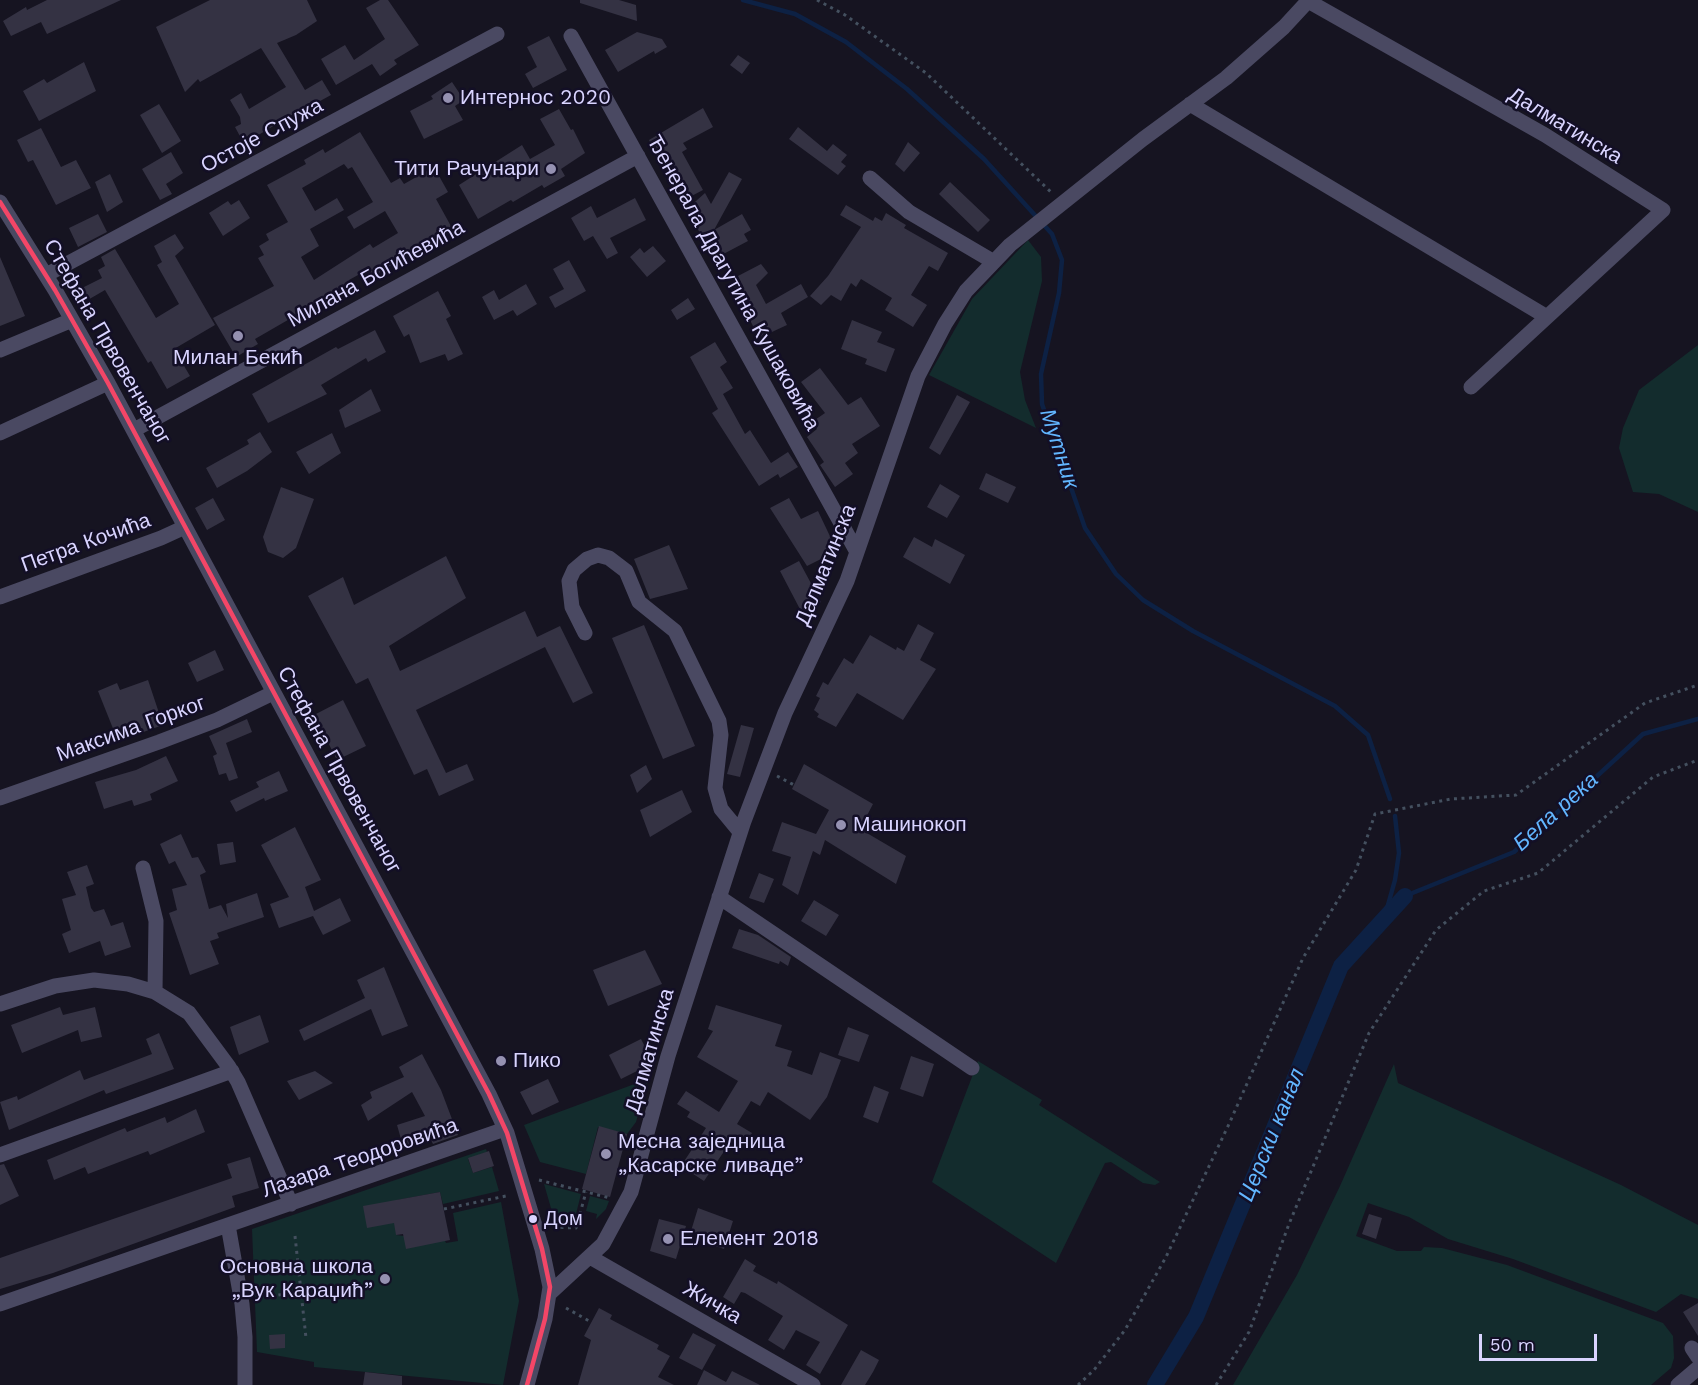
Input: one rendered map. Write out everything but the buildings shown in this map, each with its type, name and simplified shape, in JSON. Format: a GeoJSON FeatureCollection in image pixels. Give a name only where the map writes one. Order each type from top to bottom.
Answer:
{"type":"FeatureCollection","features":[{"type":"Feature","properties":{"kind":"street","name":"Далматинска"},"geometry":{"type":"LineString","coordinates":[[549,1294],[590,1257],[615,1227],[626,1203],[642,1156],[668,1056],[740,832],[785,713],[847,581],[918,376],[966,291],[994,262],[1049,213],[1226,78],[1284,27],[1308,0],[1545,135],[1663,210],[1471,387]]}},
{"type":"Feature","properties":{"kind":"street","name":"Остоје Спужа"},"geometry":{"type":"LineString","coordinates":[[46,275],[497,34]]}},
{"type":"Feature","properties":{"kind":"street","name":"Ђенерала Драгутина Кушаковића"},"geometry":{"type":"LineString","coordinates":[[571,36],[857,552]]}},
{"type":"Feature","properties":{"kind":"street"},"geometry":{"type":"LineString","coordinates":[[1190,104],[1547,317]]}},
{"type":"Feature","properties":{"kind":"street","name":"Милана Богићевића"},"geometry":{"type":"LineString","coordinates":[[134,430],[638,156]]}},
{"type":"Feature","properties":{"kind":"street"},"geometry":{"type":"LineString","coordinates":[[870,178],[909,212],[994,262]]}},
{"type":"Feature","properties":{"kind":"street","name":"Стефана Првовенчаног"},"geometry":{"type":"LineString","coordinates":[[0,202],[46,275],[134,430],[458,1035],[505,1129],[518,1165],[542,1249],[550,1287],[527,1385]]}},
{"type":"Feature","properties":{"kind":"street"},"geometry":{"type":"LineString","coordinates":[[0,350],[72,320]]}},
{"type":"Feature","properties":{"kind":"street"},"geometry":{"type":"LineString","coordinates":[[0,433],[108,383]]}},
{"type":"Feature","properties":{"kind":"street","name":"Петра Кочића"},"geometry":{"type":"LineString","coordinates":[[0,597],[185,527]]}},
{"type":"Feature","properties":{"kind":"street"},"geometry":{"type":"LineString","coordinates":[[585,633],[572,607],[569,581],[574,570],[587,559],[598,555],[609,558],[626,571],[639,602],[675,631],[719,721],[721,735],[715,788],[721,809],[740,832]]}},
{"type":"Feature","properties":{"kind":"street","name":"Максима Горког"},"geometry":{"type":"LineString","coordinates":[[0,798],[178,735],[273,693]]}},
{"type":"Feature","properties":{"kind":"street"},"geometry":{"type":"LineString","coordinates":[[143,868],[156,921],[155,992]]}},
{"type":"Feature","properties":{"kind":"street"},"geometry":{"type":"LineString","coordinates":[[719,897],[972,1068]]}},
{"type":"Feature","properties":{"kind":"street"},"geometry":{"type":"LineString","coordinates":[[0,1004],[55,986],[94,980],[128,984],[155,992],[189,1013],[232,1071],[291,1204]]}},
{"type":"Feature","properties":{"kind":"street"},"geometry":{"type":"LineString","coordinates":[[0,1155],[232,1071]]}},
{"type":"Feature","properties":{"kind":"street","name":"Лазара Теодоровића"},"geometry":{"type":"LineString","coordinates":[[0,1304],[505,1129]]}},
{"type":"Feature","properties":{"kind":"street"},"geometry":{"type":"LineString","coordinates":[[228,1225],[244,1326],[244,1385]]}},
{"type":"Feature","properties":{"kind":"street","name":"Жичка"},"geometry":{"type":"LineString","coordinates":[[590,1257],[813,1385]]}},
{"type":"Feature","properties":{"kind":"street"},"geometry":{"type":"LineString","coordinates":[[1678,1385],[1698,1368]]}},
{"type":"Feature","properties":{"kind":"path"},"geometry":{"type":"LineString","coordinates":[[817,0],[845,15],[926,73],[1062,203]]}},
{"type":"Feature","properties":{"kind":"path"},"geometry":{"type":"LineString","coordinates":[[1078,1385],[1094,1370],[1125,1330],[1166,1257],[1229,1124],[1303,958],[1356,870],[1375,814],[1451,799],[1516,795],[1645,703],[1698,685]]}},
{"type":"Feature","properties":{"kind":"path"},"geometry":{"type":"LineString","coordinates":[[1216,1385],[1249,1332],[1289,1224],[1370,1033],[1436,930],[1484,891],[1539,873],[1653,777],[1698,760]]}},
{"type":"Feature","properties":{"kind":"path"},"geometry":{"type":"LineString","coordinates":[[772,773],[794,786]]}},
{"type":"Feature","properties":{"kind":"path"},"geometry":{"type":"LineString","coordinates":[[539,1180],[626,1203]]}},
{"type":"Feature","properties":{"kind":"path"},"geometry":{"type":"LineString","coordinates":[[553,1227],[576,1228],[586,1191]]}},
{"type":"Feature","properties":{"kind":"path"},"geometry":{"type":"LineString","coordinates":[[444,1209],[506,1196]]}},
{"type":"Feature","properties":{"kind":"path"},"geometry":{"type":"LineString","coordinates":[[295,1236],[306,1338]]}},
{"type":"Feature","properties":{"kind":"path"},"geometry":{"type":"LineString","coordinates":[[271,1296],[301,1292]]}},
{"type":"Feature","properties":{"kind":"path"},"geometry":{"type":"LineString","coordinates":[[566,1308],[591,1322]]}},
{"type":"Feature","properties":{"kind":"green space"},"geometry":{"type":"Polygon","coordinates":[[[1028,240],[1041,257],[1042,281],[1020,372],[1025,400],[1036,428],[929,375],[972,299],[1028,240]]]}},
{"type":"Feature","properties":{"kind":"green space"},"geometry":{"type":"Polygon","coordinates":[[[1698,345],[1698,512],[1659,494],[1633,492],[1619,448],[1623,428],[1639,390],[1698,345]]]}},
{"type":"Feature","properties":{"kind":"green space"},"geometry":{"type":"Polygon","coordinates":[[[978,1061],[1042,1100],[1039,1105],[1160,1182],[1155,1185],[1143,1183],[1111,1162],[1105,1163],[1056,1263],[932,1182],[978,1061]]]}},
{"type":"Feature","properties":{"kind":"green space"},"geometry":{"type":"Polygon","coordinates":[[[1394,1064],[1398,1083],[1621,1185],[1698,1225],[1698,1299],[1681,1294],[1656,1312],[1513,1259],[1448,1239],[1409,1217],[1368,1203],[1356,1236],[1397,1251],[1421,1251],[1424,1247],[1442,1248],[1507,1265],[1663,1323],[1673,1336],[1674,1358],[1671,1368],[1651,1385],[1233,1385],[1297,1275],[1340,1186],[1394,1064]]]}},
{"type":"Feature","properties":{"kind":"green space"},"geometry":{"type":"Polygon","coordinates":[[[648,1079],[636,1122],[627,1134],[598,1127],[586,1174],[540,1162],[524,1125],[648,1079]]]}},
{"type":"Feature","properties":{"kind":"green space","name":"Основна школа „Вук Караџић”"},"geometry":{"type":"Polygon","coordinates":[[[486,1149],[487,1152],[468,1159],[473,1173],[492,1167],[499,1191],[443,1204],[440,1192],[397,1200],[396,1235],[445,1241],[446,1243],[458,1241],[453,1213],[501,1202],[519,1301],[503,1385],[314,1367],[314,1362],[257,1352],[252,1229],[486,1149]]]}},
{"type":"Feature","properties":{"kind":"green space"},"geometry":{"type":"Polygon","coordinates":[[[544,1184],[581,1194],[574,1222],[555,1222],[544,1184]]]}},
{"type":"Feature","properties":{"kind":"green space"},"geometry":{"type":"Polygon","coordinates":[[[590,1196],[609,1201],[606,1209],[596,1219],[597,1214],[586,1211],[590,1196]]]}},
{"type":"Feature","properties":{"kind":"waterway","name":"Мутник"},"geometry":{"type":"LineString","coordinates":[[743,0],[795,14],[846,42],[907,89],[984,159],[1052,234],[1062,260],[1059,293],[1041,374],[1042,404],[1085,528],[1116,574],[1143,600],[1193,631],[1335,706],[1368,735],[1390,799]]}},
{"type":"Feature","properties":{"kind":"waterway","name":"Бела река"},"geometry":{"type":"LineString","coordinates":[[1405,896],[1514,852],[1643,734],[1698,719]]}},
{"type":"Feature","properties":{"kind":"waterway","name":"Мутник"},"geometry":{"type":"LineString","coordinates":[[1384,919],[1395,880],[1399,853],[1395,816]]}},
{"type":"Feature","properties":{"kind":"waterway","name":"Церски канал"},"geometry":{"type":"LineString","coordinates":[[1155,1385],[1196,1317],[1341,966],[1405,896]]}},
{"type":"Feature","properties":{"kind":"transit line","name":"50"},"geometry":{"type":"LineString","coordinates":[[0,202],[55,290],[108,383],[489,1094],[507,1133],[542,1249],[550,1287],[545,1319],[527,1385]]}},
{"type":"Feature","properties":{"kind":"place","name":"Интернос 2020"},"geometry":{"type":"Point","coordinates":[448,98]}},
{"type":"Feature","properties":{"kind":"place","name":"Тити Рачунари"},"geometry":{"type":"Point","coordinates":[551,169]}},
{"type":"Feature","properties":{"kind":"place","name":"Милан Бекић"},"geometry":{"type":"Point","coordinates":[238,336]}},
{"type":"Feature","properties":{"kind":"place","name":"Машинокоп"},"geometry":{"type":"Point","coordinates":[841,825]}},
{"type":"Feature","properties":{"kind":"place","name":"Пико"},"geometry":{"type":"Point","coordinates":[501,1061]}},
{"type":"Feature","properties":{"kind":"place","name":"Месна заједница „Касарске ливаде”"},"geometry":{"type":"Point","coordinates":[606,1154]}},
{"type":"Feature","properties":{"kind":"place","name":"Дом"},"geometry":{"type":"Point","coordinates":[533,1219]}},
{"type":"Feature","properties":{"kind":"place","name":"Елемент 2018"},"geometry":{"type":"Point","coordinates":[668,1239]}},
{"type":"Feature","properties":{"kind":"place","name":"Основна школа „Вук Караџић”"},"geometry":{"type":"Point","coordinates":[385,1279]}}]}
